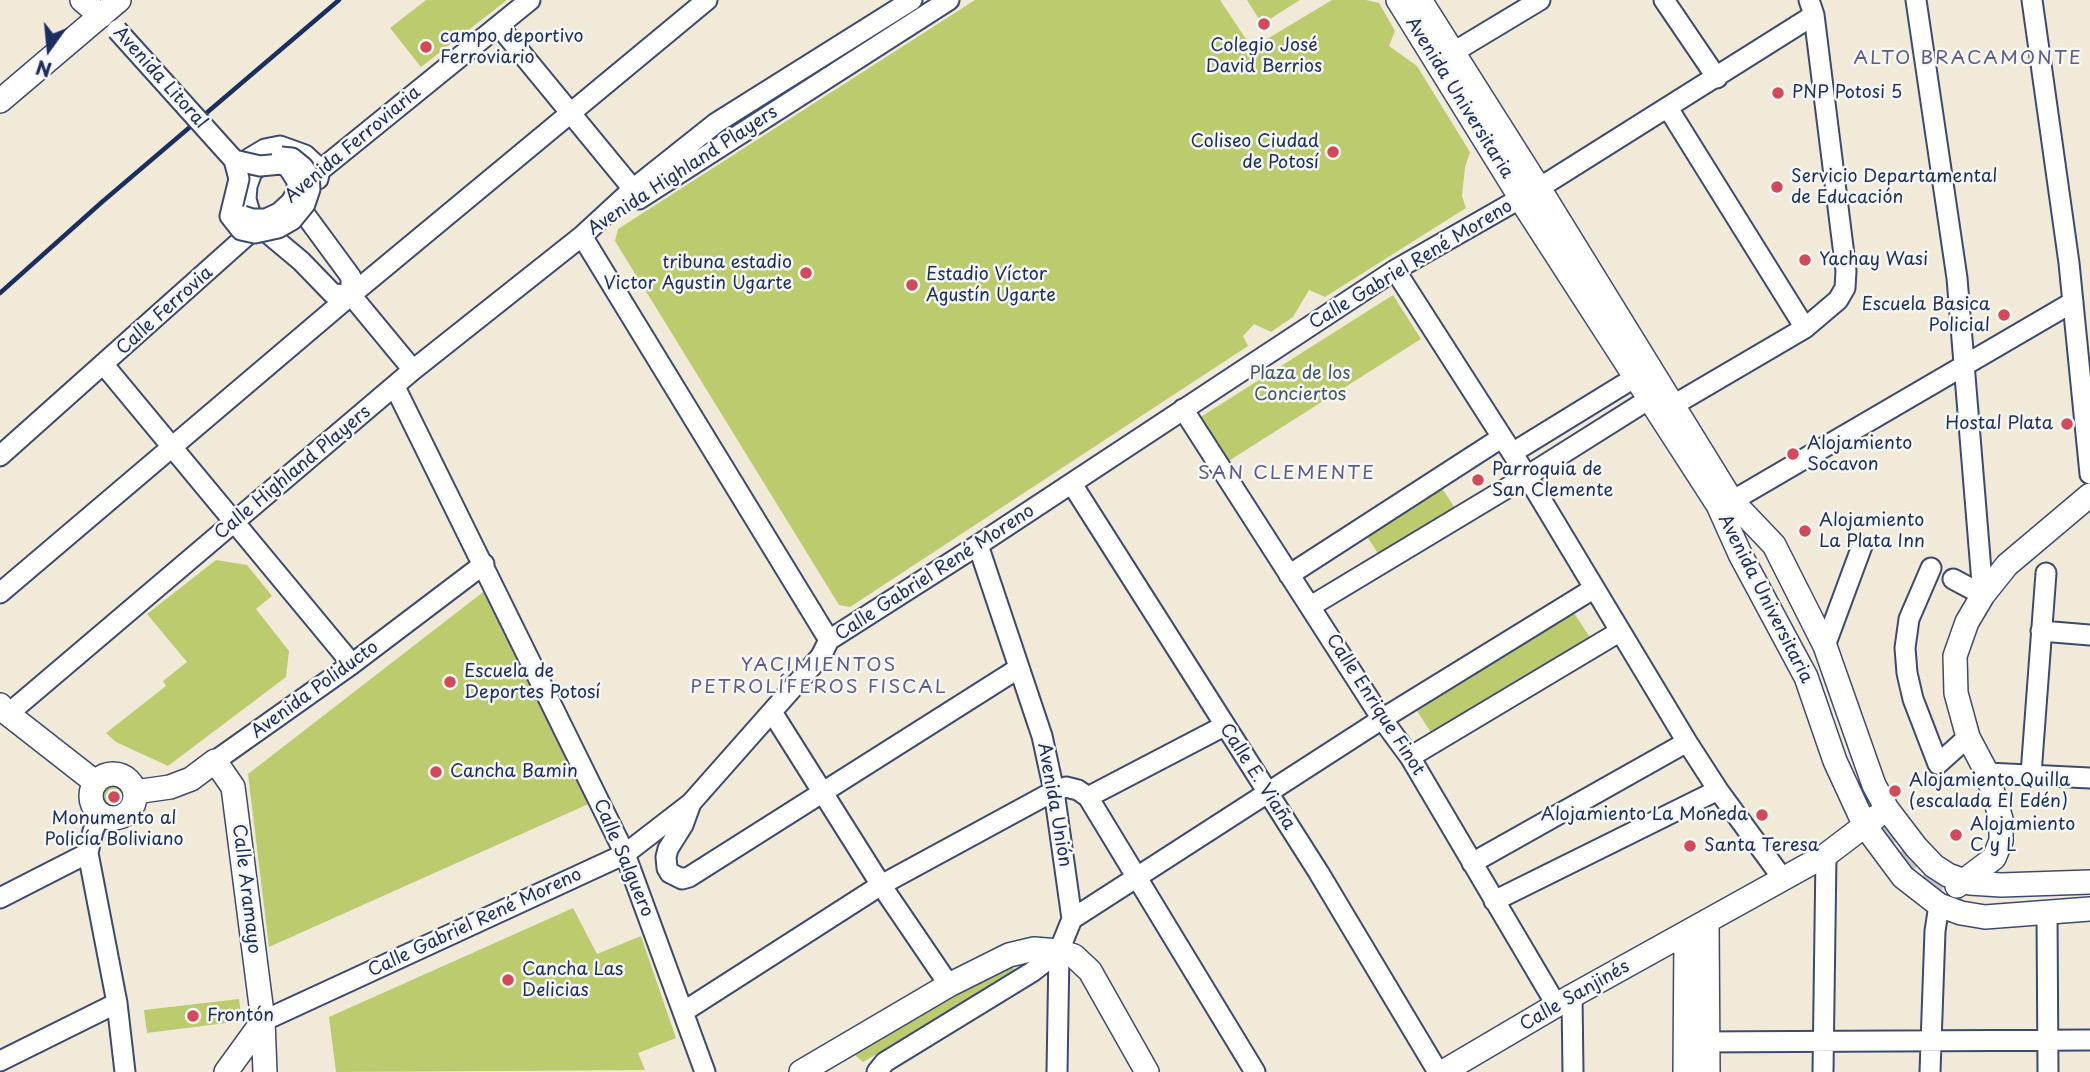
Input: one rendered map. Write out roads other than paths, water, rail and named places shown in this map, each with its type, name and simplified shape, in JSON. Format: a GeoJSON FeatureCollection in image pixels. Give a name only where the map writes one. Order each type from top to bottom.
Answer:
{"type":"FeatureCollection","features":[{"type":"Feature","properties":{"kind":"main road","name":"Avenida Litoral"},"geometry":{"type":"LineString","coordinates":[[82,0],[109,23]]}},
{"type":"Feature","properties":{"kind":"main road"},"geometry":{"type":"LineString","coordinates":[[0,101],[109,23],[119,0]]}},
{"type":"Feature","properties":{"kind":"main road","name":"Avenida Universitaria"},"geometry":{"type":"LineString","coordinates":[[1398,0],[1444,58],[1725,503],[1740,554],[1806,677],[1835,761],[1865,826],[1903,877],[1939,905],[1961,913],[1984,916],[2090,909]]}},
{"type":"Feature","properties":{"kind":"main road","name":"Avenida Universitaria"},"geometry":{"type":"LineString","coordinates":[[1420,0],[1444,58]]}},
{"type":"Feature","properties":{"kind":"main road"},"geometry":{"type":"LineString","coordinates":[[2001,885],[1994,876],[1994,858],[2001,841],[2001,819],[1987,773],[1968,737],[1956,693],[1955,656],[1966,622],[2007,565],[2090,495]]}},
{"type":"Feature","properties":{"kind":"main road"},"geometry":{"type":"LineString","coordinates":[[1725,503],[1753,546],[1816,663],[1864,794]]}},
{"type":"Feature","properties":{"kind":"main road","name":"Avenida Universitaria"},"geometry":{"type":"LineString","coordinates":[[1725,503],[1774,545],[1825,646],[1874,785],[1887,809],[1934,866],[1962,889],[1969,883],[2001,885],[2090,882]]}},
{"type":"Feature","properties":{"kind":"main road"},"geometry":{"type":"LineString","coordinates":[[4,709],[95,782]]}},
{"type":"Feature","properties":{"kind":"main road","name":"Avenida Poliducto"},"geometry":{"type":"LineString","coordinates":[[135,792],[170,787],[191,779],[215,761]]}},
{"type":"Feature","properties":{"kind":"main road","name":"Calle Aramayo"},"geometry":{"type":"LineString","coordinates":[[215,761],[233,787],[263,1021],[265,1072]]}},
{"type":"Feature","properties":{"kind":"main road"},"geometry":{"type":"LineString","coordinates":[[107,774],[128,779],[135,792],[134,806],[123,816],[111,818],[100,814],[92,804],[95,782],[107,774]]}},
{"type":"Feature","properties":{"kind":"main road","name":"Calle Sanjinés"},"geometry":{"type":"LineString","coordinates":[[1441,1072],[1472,1063],[1565,1001],[1826,855],[1887,809]]}},
{"type":"Feature","properties":{"kind":"main road"},"geometry":{"type":"LineString","coordinates":[[1939,905],[1962,889],[1994,858]]}},
{"type":"Feature","properties":{"kind":"main road"},"geometry":{"type":"LineString","coordinates":[[1962,889],[2090,895]]}},
{"type":"Feature","properties":{"kind":"main road"},"geometry":{"type":"LineString","coordinates":[[1685,1072],[1697,1042],[1707,921]]}},
{"type":"Feature","properties":{"kind":"main road"},"geometry":{"type":"LineString","coordinates":[[1686,933],[1697,1042],[1709,1072]]}},
{"type":"Feature","properties":{"kind":"main road"},"geometry":{"type":"LineString","coordinates":[[801,1072],[949,985],[1009,955],[1034,949],[1059,951],[1074,957],[1090,971],[1147,1072]]}},
{"type":"Feature","properties":{"kind":"main road"},"geometry":{"type":"LineString","coordinates":[[226,1072],[263,1021]]}},
{"type":"Feature","properties":{"kind":"street","name":"Avenida Ferroviaria"},"geometry":{"type":"LineString","coordinates":[[244,239],[320,169],[530,0]]}},
{"type":"Feature","properties":{"kind":"street"},"geometry":{"type":"LineString","coordinates":[[0,593],[351,295],[707,0]]}},
{"type":"Feature","properties":{"kind":"street","name":"Avenida Highland Players"},"geometry":{"type":"LineString","coordinates":[[582,236],[633,189],[716,123],[912,0]]}},
{"type":"Feature","properties":{"kind":"street","name":"Avenida Highland Players"},"geometry":{"type":"LineString","coordinates":[[582,236],[949,0]]}},
{"type":"Feature","properties":{"kind":"street"},"geometry":{"type":"LineString","coordinates":[[1444,58],[1540,0]]}},
{"type":"Feature","properties":{"kind":"street"},"geometry":{"type":"LineString","coordinates":[[1664,0],[1717,78]]}},
{"type":"Feature","properties":{"kind":"street"},"geometry":{"type":"LineString","coordinates":[[1916,0],[1957,278],[1983,595]]}},
{"type":"Feature","properties":{"kind":"street"},"geometry":{"type":"LineString","coordinates":[[2032,0],[2073,302],[2090,474]]}},
{"type":"Feature","properties":{"kind":"street"},"geometry":{"type":"LineString","coordinates":[[1311,606],[1527,476],[1805,328],[1838,300],[1845,288],[1846,271],[1811,8]]}},
{"type":"Feature","properties":{"kind":"street","name":"Calle Gabriel René Moreno"},"geometry":{"type":"LineString","coordinates":[[263,1021],[625,854],[691,803],[821,656],[830,640],[1395,270],[1530,193],[1717,78],[1811,8]]}},
{"type":"Feature","properties":{"kind":"street","name":"Avenida Litoral"},"geometry":{"type":"LineString","coordinates":[[109,23],[234,160]]}},
{"type":"Feature","properties":{"kind":"street"},"geometry":{"type":"LineString","coordinates":[[499,26],[633,189]]}},
{"type":"Feature","properties":{"kind":"street"},"geometry":{"type":"LineString","coordinates":[[1668,108],[1805,328]]}},
{"type":"Feature","properties":{"kind":"street"},"geometry":{"type":"LineString","coordinates":[[716,123],[727,142]]}},
{"type":"Feature","properties":{"kind":"street"},"geometry":{"type":"LineString","coordinates":[[257,225],[300,209],[315,194],[320,169],[305,155],[280,146],[265,149],[250,158],[239,169],[231,196],[233,206],[301,261],[333,294],[351,295]]}},
{"type":"Feature","properties":{"kind":"street"},"geometry":{"type":"LineString","coordinates":[[257,225],[250,213],[247,205],[247,186],[253,172],[267,159],[281,156],[292,158],[309,176],[310,189],[305,204],[292,219],[269,232],[255,233],[241,230],[230,216],[239,179],[234,160],[260,166],[281,164],[288,167],[297,181],[297,191],[290,202],[279,213],[266,219],[252,219],[257,225]]}},
{"type":"Feature","properties":{"kind":"street"},"geometry":{"type":"LineString","coordinates":[[300,209],[351,277],[351,295],[413,370]]}},
{"type":"Feature","properties":{"kind":"street"},"geometry":{"type":"LineString","coordinates":[[582,236],[830,640]]}},
{"type":"Feature","properties":{"kind":"street","name":"Calle Highland Players"},"geometry":{"type":"LineString","coordinates":[[4,709],[235,522],[413,370],[582,236]]}},
{"type":"Feature","properties":{"kind":"street","name":"Calle Ferrovia"},"geometry":{"type":"LineString","coordinates":[[0,456],[244,239]]}},
{"type":"Feature","properties":{"kind":"street"},"geometry":{"type":"LineString","coordinates":[[1395,270],[1527,476],[1687,742],[1718,790],[1783,879]]}},
{"type":"Feature","properties":{"kind":"street"},"geometry":{"type":"LineString","coordinates":[[1725,503],[2073,302]]}},
{"type":"Feature","properties":{"kind":"street"},"geometry":{"type":"LineString","coordinates":[[104,365],[352,664]]}},
{"type":"Feature","properties":{"kind":"street"},"geometry":{"type":"LineString","coordinates":[[1289,575],[1507,446],[1644,372]]}},
{"type":"Feature","properties":{"kind":"street","name":"Calle Salguero"},"geometry":{"type":"LineString","coordinates":[[395,387],[625,854],[705,1072]]}},
{"type":"Feature","properties":{"kind":"street","name":"Calle Enrique Finot"},"geometry":{"type":"LineString","coordinates":[[1184,409],[1382,719],[1410,757],[1494,901],[1565,1001]]}},
{"type":"Feature","properties":{"kind":"street","name":"Calle E. Viaña"},"geometry":{"type":"LineString","coordinates":[[1072,484],[1441,1072]]}},
{"type":"Feature","properties":{"kind":"street","name":"Avenida Unión"},"geometry":{"type":"LineString","coordinates":[[978,545],[1042,736],[1054,791],[1072,919]]}},
{"type":"Feature","properties":{"kind":"street"},"geometry":{"type":"LineString","coordinates":[[1825,646],[1862,546]]}},
{"type":"Feature","properties":{"kind":"street","name":"Avenida Poliducto"},"geometry":{"type":"LineString","coordinates":[[215,761],[352,664],[484,564]]}},
{"type":"Feature","properties":{"kind":"street"},"geometry":{"type":"LineString","coordinates":[[1931,568],[1909,619],[1905,648],[1907,673],[1913,699],[1938,764],[1968,737]]}},
{"type":"Feature","properties":{"kind":"street"},"geometry":{"type":"LineString","coordinates":[[2031,774],[2046,573]]}},
{"type":"Feature","properties":{"kind":"street"},"geometry":{"type":"LineString","coordinates":[[1954,579],[1983,595]]}},
{"type":"Feature","properties":{"kind":"street"},"geometry":{"type":"LineString","coordinates":[[1057,1072],[1059,951],[1072,919],[1382,719],[1593,589]]}},
{"type":"Feature","properties":{"kind":"street"},"geometry":{"type":"LineString","coordinates":[[2041,631],[2090,635]]}},
{"type":"Feature","properties":{"kind":"street"},"geometry":{"type":"LineString","coordinates":[[1410,757],[1619,632]]}},
{"type":"Feature","properties":{"kind":"street"},"geometry":{"type":"LineString","coordinates":[[691,803],[666,857],[670,873],[682,879],[1019,668]]}},
{"type":"Feature","properties":{"kind":"street"},"geometry":{"type":"LineString","coordinates":[[772,712],[881,885],[949,985]]}},
{"type":"Feature","properties":{"kind":"street"},"geometry":{"type":"LineString","coordinates":[[1088,797],[1224,726]]}},
{"type":"Feature","properties":{"kind":"street"},"geometry":{"type":"LineString","coordinates":[[1472,863],[1687,742]]}},
{"type":"Feature","properties":{"kind":"street"},"geometry":{"type":"LineString","coordinates":[[1987,773],[2090,778]]}},
{"type":"Feature","properties":{"kind":"street"},"geometry":{"type":"LineString","coordinates":[[683,1012],[881,885],[1066,787],[1078,790],[1088,797],[1255,1072]]}},
{"type":"Feature","properties":{"kind":"street"},"geometry":{"type":"LineString","coordinates":[[1494,901],[1718,790]]}},
{"type":"Feature","properties":{"kind":"street"},"geometry":{"type":"LineString","coordinates":[[100,814],[88,853],[117,1003],[125,1072]]}},
{"type":"Feature","properties":{"kind":"street"},"geometry":{"type":"LineString","coordinates":[[0,898],[88,853]]}},
{"type":"Feature","properties":{"kind":"street"},"geometry":{"type":"LineString","coordinates":[[1823,1072],[1826,855]]}},
{"type":"Feature","properties":{"kind":"street"},"geometry":{"type":"LineString","coordinates":[[1930,1072],[1935,931],[1939,905]]}},
{"type":"Feature","properties":{"kind":"street"},"geometry":{"type":"LineString","coordinates":[[2047,913],[2048,1072]]}},
{"type":"Feature","properties":{"kind":"street"},"geometry":{"type":"LineString","coordinates":[[877,1072],[884,1062],[1032,972],[1059,951]]}},
{"type":"Feature","properties":{"kind":"street"},"geometry":{"type":"LineString","coordinates":[[1565,1001],[1573,1072]]}},
{"type":"Feature","properties":{"kind":"street"},"geometry":{"type":"LineString","coordinates":[[0,1061],[117,1003]]}},
{"type":"Feature","properties":{"kind":"street"},"geometry":{"type":"LineString","coordinates":[[1697,1042],[2090,1040]]}},
{"type":"Feature","properties":{"kind":"tunnel"},"geometry":{"type":"LineString","coordinates":[[1864,794],[1900,855],[1926,878],[1963,897]]}},
{"type":"Feature","properties":{"kind":"railway"},"geometry":{"type":"LineString","coordinates":[[0,293],[102,202],[339,0]]}},
{"type":"Feature","properties":{"kind":"place","name":"Colegio José David Berrios"},"geometry":{"type":"Point","coordinates":[1264,24]}},
{"type":"Feature","properties":{"kind":"place","name":"campo deportivo Ferroviario"},"geometry":{"type":"Point","coordinates":[426,47]}},
{"type":"Feature","properties":{"kind":"place","name":"PNP Potosi 5"},"geometry":{"type":"Point","coordinates":[1778,93]}},
{"type":"Feature","properties":{"kind":"place","name":"Coliseo Ciudad de Potosí"},"geometry":{"type":"Point","coordinates":[1333,152]}},
{"type":"Feature","properties":{"kind":"place","name":"Servicio Departamental de Educación"},"geometry":{"type":"Point","coordinates":[1777,187]}},
{"type":"Feature","properties":{"kind":"place","name":"Yachay Wasi"},"geometry":{"type":"Point","coordinates":[1805,260]}},
{"type":"Feature","properties":{"kind":"place","name":"tribuna estadio Victor Agustin Ugarte"},"geometry":{"type":"Point","coordinates":[806,273]}},
{"type":"Feature","properties":{"kind":"place","name":"Estadio Víctor Agustín Ugarte"},"geometry":{"type":"Point","coordinates":[912,285]}},
{"type":"Feature","properties":{"kind":"place","name":"Escuela Basica Policial"},"geometry":{"type":"Point","coordinates":[2004,315]}},
{"type":"Feature","properties":{"kind":"place","name":"Hostal Plata"},"geometry":{"type":"Point","coordinates":[2067,424]}},
{"type":"Feature","properties":{"kind":"place","name":"Alojamiento Socavon"},"geometry":{"type":"Point","coordinates":[1793,454]}},
{"type":"Feature","properties":{"kind":"place","name":"Parroquia de San Clemente"},"geometry":{"type":"Point","coordinates":[1478,480]}},
{"type":"Feature","properties":{"kind":"place","name":"Alojamiento La Plata Inn"},"geometry":{"type":"Point","coordinates":[1805,531]}},
{"type":"Feature","properties":{"kind":"place","name":"Escuela de Deportes Potosí"},"geometry":{"type":"Point","coordinates":[450,682]}},
{"type":"Feature","properties":{"kind":"place","name":"Cancha Bamin"},"geometry":{"type":"Point","coordinates":[436,772]}},
{"type":"Feature","properties":{"kind":"place","name":"Alojamiento Quilla (escalada El Edén)"},"geometry":{"type":"Point","coordinates":[1895,791]}},
{"type":"Feature","properties":{"kind":"place","name":"Monumento al Policía Boliviano"},"geometry":{"type":"Point","coordinates":[114,797]}},
{"type":"Feature","properties":{"kind":"place","name":"Alojamiento La Moneda"},"geometry":{"type":"Point","coordinates":[1762,815]}},
{"type":"Feature","properties":{"kind":"place","name":"Alojamiento C y L"},"geometry":{"type":"Point","coordinates":[1956,835]}},
{"type":"Feature","properties":{"kind":"place","name":"Santa Teresa"},"geometry":{"type":"Point","coordinates":[1690,846]}},
{"type":"Feature","properties":{"kind":"place","name":"Cancha Las Delicias"},"geometry":{"type":"Point","coordinates":[508,980]}},
{"type":"Feature","properties":{"kind":"place","name":"Frontón"},"geometry":{"type":"Point","coordinates":[193,1016]}},
{"type":"Feature","properties":{"kind":"district","name":"ALTO BRACAMONTE"},"geometry":{"type":"Point","coordinates":[1968,59]}},
{"type":"Feature","properties":{"kind":"district","name":"SAN CLEMENTE"},"geometry":{"type":"Point","coordinates":[1287,474]}},
{"type":"Feature","properties":{"kind":"district","name":"YACIMIENTOS PETROLÍFEROS FISCAL"},"geometry":{"type":"Point","coordinates":[819,677]}},
{"type":"Feature","properties":{"kind":"park label","name":"Plaza de los Conciertos"},"geometry":{"type":"Point","coordinates":[1300,384]}}]}
